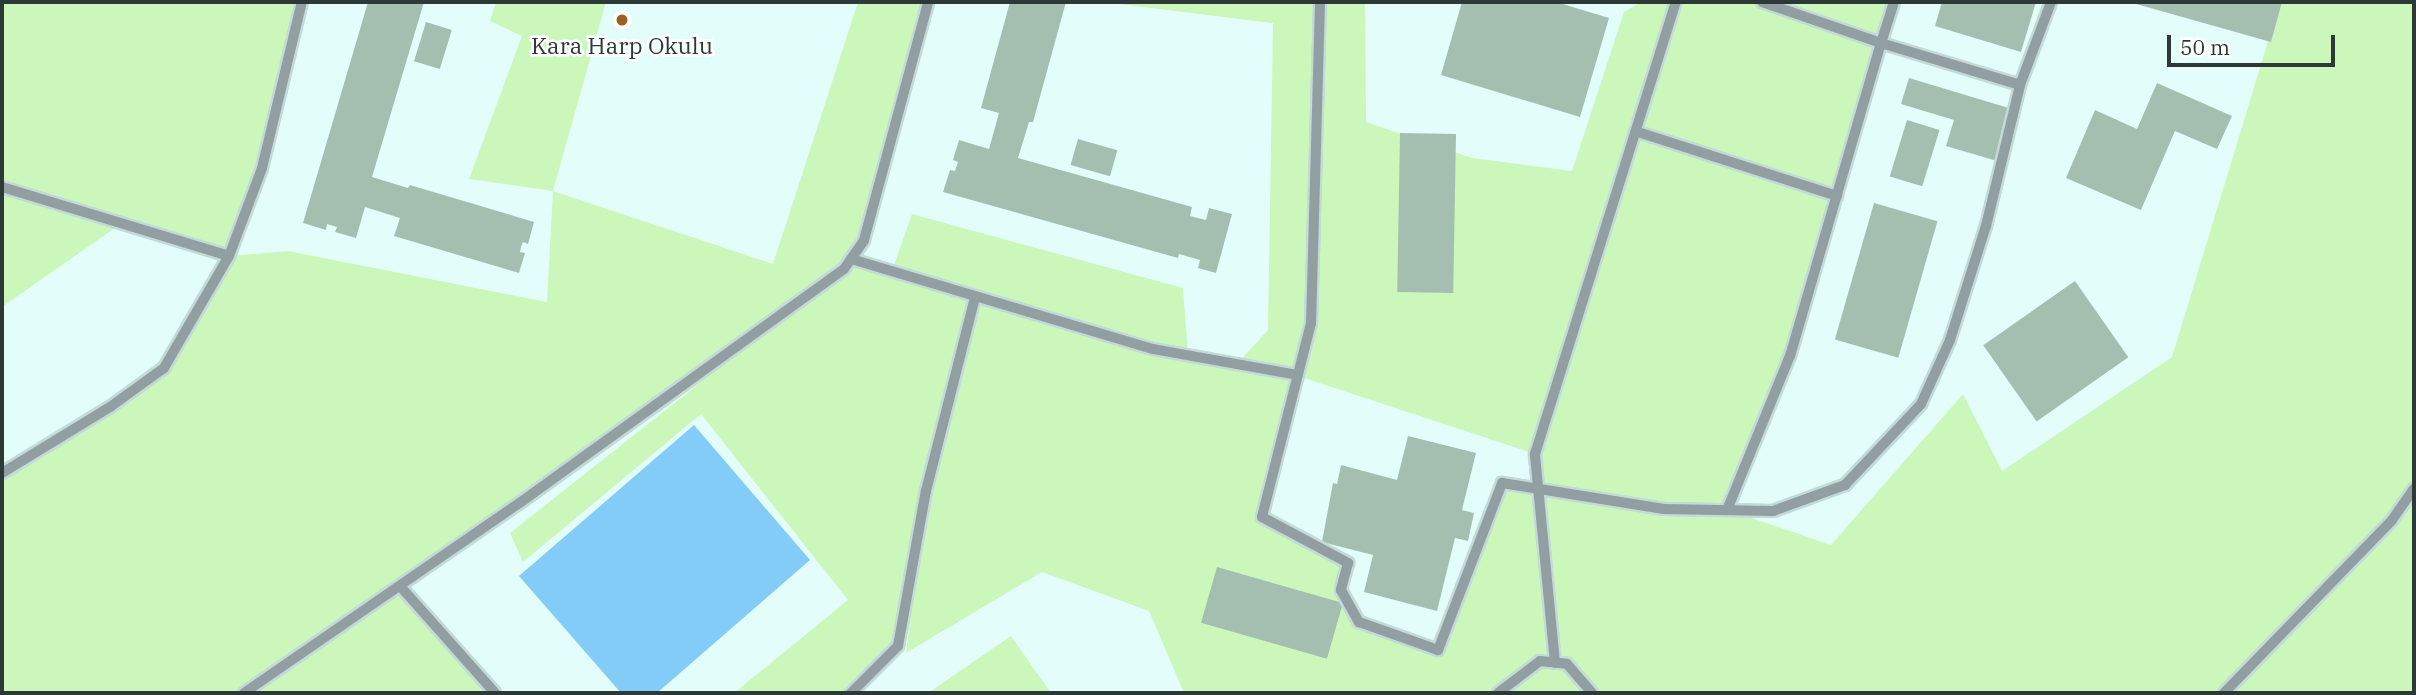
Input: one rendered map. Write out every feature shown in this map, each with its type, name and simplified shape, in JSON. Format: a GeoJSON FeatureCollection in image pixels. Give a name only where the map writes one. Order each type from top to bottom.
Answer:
{"type":"FeatureCollection","features":[{"type":"Feature","properties":{"kind":"lane"},"geometry":{"type":"LineString","coordinates":[[2,474],[110,407],[164,368],[229,256],[262,169],[302,2]]}},
{"type":"Feature","properties":{"kind":"lane"},"geometry":{"type":"LineString","coordinates":[[244,693],[400,586],[844,269],[864,240],[928,2]]}},
{"type":"Feature","properties":{"kind":"lane"},"geometry":{"type":"LineString","coordinates":[[1320,2],[1311,323],[1262,517],[1348,563],[1341,590],[1359,622],[1438,649],[1502,483],[1538,486],[1664,509],[1773,511],[1844,485],[1921,404],[1950,340],[1986,226],[2020,85],[2051,2]]}},
{"type":"Feature","properties":{"kind":"lane"},"geometry":{"type":"LineString","coordinates":[[1555,663],[1535,454],[1638,132],[1676,2]]}},
{"type":"Feature","properties":{"kind":"lane"},"geometry":{"type":"LineString","coordinates":[[1762,2],[1881,43],[2020,85]]}},
{"type":"Feature","properties":{"kind":"lane"},"geometry":{"type":"LineString","coordinates":[[1727,510],[1790,356],[1894,2]]}},
{"type":"Feature","properties":{"kind":"lane"},"geometry":{"type":"LineString","coordinates":[[1638,132],[1836,196]]}},
{"type":"Feature","properties":{"kind":"lane"},"geometry":{"type":"LineString","coordinates":[[2,187],[229,256]]}},
{"type":"Feature","properties":{"kind":"lane"},"geometry":{"type":"LineString","coordinates":[[851,259],[1153,349],[1298,375]]}},
{"type":"Feature","properties":{"kind":"lane"},"geometry":{"type":"LineString","coordinates":[[850,693],[898,646],[926,491],[975,297]]}},
{"type":"Feature","properties":{"kind":"lane"},"geometry":{"type":"LineString","coordinates":[[2224,693],[2392,520],[2414,489]]}},
{"type":"Feature","properties":{"kind":"lane"},"geometry":{"type":"LineString","coordinates":[[400,586],[495,693]]}},
{"type":"Feature","properties":{"kind":"lane"},"geometry":{"type":"LineString","coordinates":[[1498,693],[1540,661],[1567,664],[1592,693]]}},
{"type":"Feature","properties":{"kind":"green space"},"geometry":{"type":"Polygon","coordinates":[[[2,2],[302,2],[262,168],[229,256],[122,223],[2,307],[2,2]]]}},
{"type":"Feature","properties":{"kind":"green space"},"geometry":{"type":"Polygon","coordinates":[[[496,2],[606,2],[553,191],[469,179],[522,36],[490,21],[496,2]]]}},
{"type":"Feature","properties":{"kind":"green space"},"geometry":{"type":"Polygon","coordinates":[[[858,2],[928,2],[864,240],[852,258],[892,271],[912,214],[1183,288],[1188,355],[1237,364],[1268,330],[1273,23],[1102,2],[1365,2],[1366,122],[1472,158],[1572,171],[1624,12],[1641,2],[1894,2],[1790,356],[1728,510],[1831,545],[1963,394],[2002,471],[2172,357],[2280,2],[2414,2],[2414,693],[1184,693],[1149,611],[1042,572],[906,653],[924,511],[898,646],[851,693],[734,693],[848,600],[701,414],[523,562],[510,533],[844,269],[400,585],[495,693],[2,693],[2,473],[164,368],[229,256],[288,251],[547,302],[553,191],[773,264],[858,2]],[[1298,376],[1262,517],[1348,563],[1341,590],[1359,622],[1438,649],[1502,483],[1538,486],[1535,454],[1298,376]]]}},
{"type":"Feature","properties":{"kind":"green space"},"geometry":{"type":"Polygon","coordinates":[[[1011,636],[1051,693],[928,693],[1011,636]]]}},
{"type":"Feature","properties":{"kind":"water"},"geometry":{"type":"Polygon","coordinates":[[[694,425],[810,560],[657,693],[621,693],[519,576],[694,425]]]}},
{"type":"Feature","properties":{"kind":"building"},"geometry":{"type":"Polygon","coordinates":[[[368,2],[424,2],[372,177],[408,188],[410,185],[534,222],[528,244],[523,242],[521,247],[520,252],[525,253],[519,273],[394,236],[400,218],[365,207],[356,238],[335,232],[337,227],[327,224],[326,230],[303,223],[368,2]]]}},
{"type":"Feature","properties":{"kind":"building"},"geometry":{"type":"Polygon","coordinates":[[[1010,2],[1066,2],[1033,122],[1029,122],[1018,158],[1192,207],[1190,216],[1206,220],[1209,208],[1232,214],[1216,273],[1198,268],[1200,260],[1179,254],[1178,258],[943,192],[950,170],[955,171],[958,162],[953,160],[959,140],[989,149],[999,113],[981,108],[1010,2]]]}},
{"type":"Feature","properties":{"kind":"building"},"geometry":{"type":"Polygon","coordinates":[[[1462,2],[1556,2],[1609,18],[1580,117],[1441,75],[1462,2]]]}},
{"type":"Feature","properties":{"kind":"building"},"geometry":{"type":"Polygon","coordinates":[[[1942,2],[2036,2],[2021,52],[1935,26],[1942,2]]]}},
{"type":"Feature","properties":{"kind":"building"},"geometry":{"type":"Polygon","coordinates":[[[2129,2],[2282,2],[2271,42],[2129,2]]]}},
{"type":"Feature","properties":{"kind":"building"},"geometry":{"type":"Polygon","coordinates":[[[426,22],[452,30],[440,69],[414,61],[426,22]]]}},
{"type":"Feature","properties":{"kind":"building"},"geometry":{"type":"Polygon","coordinates":[[[1909,78],[2012,109],[1997,161],[1946,146],[1954,120],[1901,104],[1909,78]]]}},
{"type":"Feature","properties":{"kind":"building"},"geometry":{"type":"Polygon","coordinates":[[[2157,83],[2232,116],[2217,149],[2175,131],[2141,210],[2066,178],[2095,110],[2137,129],[2157,83]]]}},
{"type":"Feature","properties":{"kind":"building"},"geometry":{"type":"Polygon","coordinates":[[[1907,120],[1940,130],[1922,186],[1890,176],[1907,120]]]}},
{"type":"Feature","properties":{"kind":"building"},"geometry":{"type":"Polygon","coordinates":[[[1400,133],[1456,134],[1453,293],[1397,292],[1400,133]]]}},
{"type":"Feature","properties":{"kind":"building"},"geometry":{"type":"Polygon","coordinates":[[[1078,139],[1117,150],[1110,176],[1071,165],[1078,139]]]}},
{"type":"Feature","properties":{"kind":"building"},"geometry":{"type":"Polygon","coordinates":[[[1874,203],[1937,221],[1898,358],[1835,339],[1874,203]]]}},
{"type":"Feature","properties":{"kind":"building"},"geometry":{"type":"Polygon","coordinates":[[[2075,281],[2128,357],[2037,421],[1983,345],[2075,281]]]}},
{"type":"Feature","properties":{"kind":"building"},"geometry":{"type":"Polygon","coordinates":[[[1408,436],[1476,453],[1462,510],[1474,513],[1468,541],[1455,538],[1437,611],[1364,592],[1373,555],[1322,542],[1333,483],[1337,484],[1341,465],[1397,480],[1408,436]]]}},
{"type":"Feature","properties":{"kind":"building"},"geometry":{"type":"Polygon","coordinates":[[[1217,567],[1343,603],[1327,659],[1201,623],[1217,567]]]}},
{"type":"Feature","properties":{"kind":"place","name":"Kara Harp Okulu"},"geometry":{"type":"Point","coordinates":[622,20]}}]}
